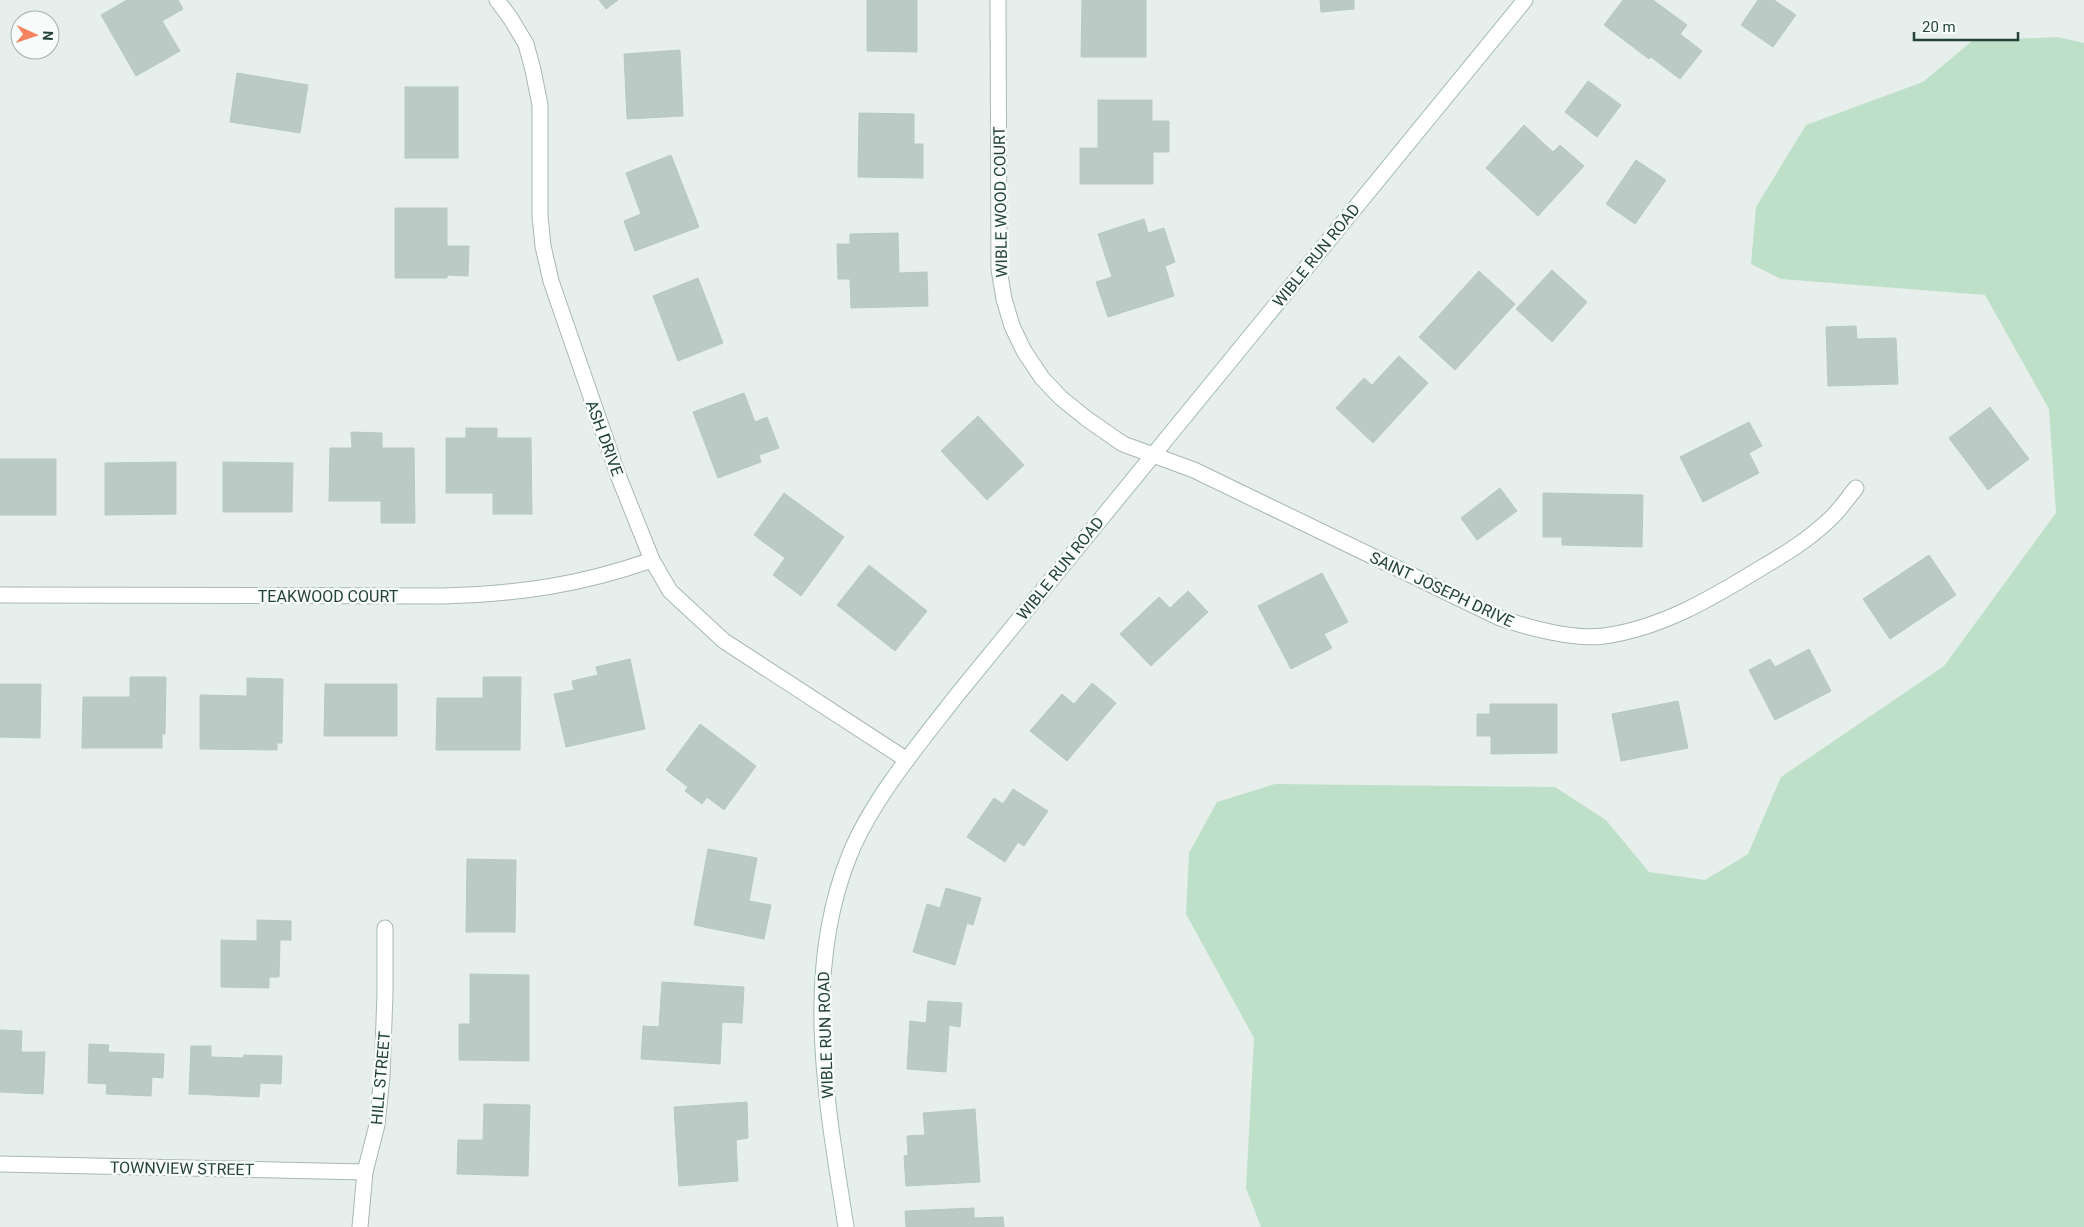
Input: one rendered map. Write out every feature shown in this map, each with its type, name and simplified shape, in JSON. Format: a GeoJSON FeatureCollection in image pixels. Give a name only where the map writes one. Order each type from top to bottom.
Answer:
{"type":"FeatureCollection","features":[{"type":"Feature","properties":{"kind":"street","name":"ASH DRIVE"},"geometry":{"type":"LineString","coordinates":[[497,0],[526,44],[534,70],[540,105],[540,216],[543,246],[551,281],[618,475],[652,560],[670,592],[724,641],[907,760]]}},
{"type":"Feature","properties":{"kind":"street","name":"WIBLE WOOD COURT"},"geometry":{"type":"LineString","coordinates":[[998,0],[999,269],[1004,299],[1012,326],[1024,351],[1042,378],[1061,398],[1123,444],[1153,455]]}},
{"type":"Feature","properties":{"kind":"street","name":"WIBLE RUN ROAD"},"geometry":{"type":"LineString","coordinates":[[846,1227],[828,1110],[822,1049],[821,1002],[824,955],[831,909],[850,854],[873,811],[907,760],[957,694],[1525,0]]}},
{"type":"Feature","properties":{"kind":"street","name":"SAINT JOSEPH DRIVE"},"geometry":{"type":"LineString","coordinates":[[1153,455],[1194,470],[1500,618],[1531,628],[1568,635],[1603,636],[1651,625],[1696,606],[1803,542],[1830,519],[1856,488]]}},
{"type":"Feature","properties":{"kind":"street","name":"TEAKWOOD COURT"},"geometry":{"type":"LineString","coordinates":[[0,595],[443,596],[500,594],[560,586],[617,572],[652,560]]}},
{"type":"Feature","properties":{"kind":"street","name":"HILL STREET"},"geometry":{"type":"LineString","coordinates":[[360,1227],[365,1172],[377,1125],[382,1076],[385,928]]}},
{"type":"Feature","properties":{"kind":"street","name":"TOWNVIEW STREET"},"geometry":{"type":"LineString","coordinates":[[0,1164],[365,1172]]}},
{"type":"Feature","properties":{"kind":"green space"},"geometry":{"type":"Polygon","coordinates":[[[2057,37],[2084,43],[2084,1227],[1261,1227],[1246,1188],[1254,1038],[1186,914],[1189,853],[1217,802],[1275,784],[1555,787],[1606,820],[1649,872],[1705,880],[1748,854],[1781,777],[1944,666],[2056,513],[2049,409],[1985,295],[1781,279],[1751,264],[1756,207],[1806,125],[1923,82],[1972,41],[2057,37]]]}},
{"type":"Feature","properties":{"kind":"building"},"geometry":{"type":"Polygon","coordinates":[[[127,0],[178,0],[183,9],[162,21],[180,51],[136,76],[101,15],[127,0]]]}},
{"type":"Feature","properties":{"kind":"building"},"geometry":{"type":"Polygon","coordinates":[[[599,0],[618,0],[606,9],[599,0]]]}},
{"type":"Feature","properties":{"kind":"building"},"geometry":{"type":"Polygon","coordinates":[[[867,0],[917,0],[917,52],[867,51],[867,0]]]}},
{"type":"Feature","properties":{"kind":"building"},"geometry":{"type":"Polygon","coordinates":[[[1082,0],[1146,0],[1146,57],[1081,57],[1082,0]]]}},
{"type":"Feature","properties":{"kind":"building"},"geometry":{"type":"Polygon","coordinates":[[[1320,0],[1354,0],[1354,9],[1321,12],[1320,0]]]}},
{"type":"Feature","properties":{"kind":"building"},"geometry":{"type":"Polygon","coordinates":[[[1623,0],[1653,0],[1687,25],[1680,34],[1702,51],[1680,79],[1651,57],[1649,59],[1604,25],[1623,0]]]}},
{"type":"Feature","properties":{"kind":"building"},"geometry":{"type":"Polygon","coordinates":[[[1758,0],[1774,0],[1796,15],[1773,47],[1741,25],[1758,0]]]}},
{"type":"Feature","properties":{"kind":"building"},"geometry":{"type":"Polygon","coordinates":[[[680,50],[683,116],[627,119],[624,54],[680,50]]]}},
{"type":"Feature","properties":{"kind":"building"},"geometry":{"type":"Polygon","coordinates":[[[237,73],[308,85],[300,133],[230,122],[237,73]]]}},
{"type":"Feature","properties":{"kind":"building"},"geometry":{"type":"Polygon","coordinates":[[[1588,81],[1621,105],[1597,137],[1565,112],[1588,81]]]}},
{"type":"Feature","properties":{"kind":"building"},"geometry":{"type":"Polygon","coordinates":[[[405,87],[458,87],[458,158],[405,158],[405,87]]]}},
{"type":"Feature","properties":{"kind":"building"},"geometry":{"type":"Polygon","coordinates":[[[1098,100],[1152,100],[1152,121],[1169,121],[1169,152],[1153,152],[1153,184],[1080,184],[1080,148],[1098,148],[1098,100]]]}},
{"type":"Feature","properties":{"kind":"building"},"geometry":{"type":"Polygon","coordinates":[[[859,113],[914,114],[914,144],[923,144],[923,178],[858,177],[859,113]]]}},
{"type":"Feature","properties":{"kind":"building"},"geometry":{"type":"Polygon","coordinates":[[[1524,125],[1553,152],[1560,145],[1584,166],[1538,216],[1486,168],[1524,125]]]}},
{"type":"Feature","properties":{"kind":"building"},"geometry":{"type":"Polygon","coordinates":[[[671,155],[699,227],[635,251],[624,221],[641,214],[626,173],[671,155]]]}},
{"type":"Feature","properties":{"kind":"building"},"geometry":{"type":"Polygon","coordinates":[[[1636,160],[1666,180],[1635,224],[1606,204],[1636,160]]]}},
{"type":"Feature","properties":{"kind":"building"},"geometry":{"type":"Polygon","coordinates":[[[395,208],[447,208],[447,246],[469,246],[468,276],[447,275],[447,278],[395,278],[395,208]]]}},
{"type":"Feature","properties":{"kind":"building"},"geometry":{"type":"Polygon","coordinates":[[[1144,219],[1148,233],[1164,228],[1175,262],[1165,266],[1174,296],[1108,317],[1096,282],[1112,277],[1098,234],[1144,219]]]}},
{"type":"Feature","properties":{"kind":"building"},"geometry":{"type":"Polygon","coordinates":[[[898,233],[899,273],[927,272],[928,306],[851,308],[850,279],[838,279],[837,244],[850,244],[850,234],[898,233]]]}},
{"type":"Feature","properties":{"kind":"building"},"geometry":{"type":"Polygon","coordinates":[[[1552,270],[1587,302],[1552,342],[1516,309],[1552,270]]]}},
{"type":"Feature","properties":{"kind":"building"},"geometry":{"type":"Polygon","coordinates":[[[1479,271],[1515,304],[1455,370],[1419,337],[1479,271]]]}},
{"type":"Feature","properties":{"kind":"building"},"geometry":{"type":"Polygon","coordinates":[[[698,278],[723,343],[678,361],[653,296],[698,278]]]}},
{"type":"Feature","properties":{"kind":"building"},"geometry":{"type":"Polygon","coordinates":[[[1856,326],[1857,339],[1896,338],[1898,384],[1828,386],[1826,327],[1856,326]]]}},
{"type":"Feature","properties":{"kind":"building"},"geometry":{"type":"Polygon","coordinates":[[[1399,356],[1428,383],[1373,443],[1336,408],[1364,378],[1372,385],[1399,356]]]}},
{"type":"Feature","properties":{"kind":"building"},"geometry":{"type":"Polygon","coordinates":[[[744,393],[755,422],[767,417],[779,448],[759,455],[761,462],[718,478],[693,412],[744,393]]]}},
{"type":"Feature","properties":{"kind":"building"},"geometry":{"type":"Polygon","coordinates":[[[1990,407],[2029,459],[1988,490],[1949,438],[1990,407]]]}},
{"type":"Feature","properties":{"kind":"building"},"geometry":{"type":"Polygon","coordinates":[[[978,416],[1024,465],[987,500],[941,451],[978,416]]]}},
{"type":"Feature","properties":{"kind":"building"},"geometry":{"type":"Polygon","coordinates":[[[1749,422],[1762,446],[1749,453],[1759,473],[1703,502],[1680,457],[1749,422]]]}},
{"type":"Feature","properties":{"kind":"building"},"geometry":{"type":"Polygon","coordinates":[[[466,428],[497,428],[497,438],[531,438],[532,514],[493,514],[493,493],[446,493],[446,438],[466,438],[466,428]]]}},
{"type":"Feature","properties":{"kind":"building"},"geometry":{"type":"Polygon","coordinates":[[[351,432],[382,433],[382,448],[414,448],[415,523],[381,523],[381,501],[329,501],[330,448],[352,448],[351,432]]]}},
{"type":"Feature","properties":{"kind":"building"},"geometry":{"type":"Polygon","coordinates":[[[0,459],[56,459],[56,515],[0,515],[0,459]]]}},
{"type":"Feature","properties":{"kind":"building"},"geometry":{"type":"Polygon","coordinates":[[[176,462],[176,514],[105,515],[105,463],[176,462]]]}},
{"type":"Feature","properties":{"kind":"building"},"geometry":{"type":"Polygon","coordinates":[[[223,462],[293,463],[292,512],[223,512],[223,462]]]}},
{"type":"Feature","properties":{"kind":"building"},"geometry":{"type":"Polygon","coordinates":[[[1500,488],[1517,511],[1477,540],[1461,518],[1500,488]]]}},
{"type":"Feature","properties":{"kind":"building"},"geometry":{"type":"Polygon","coordinates":[[[784,493],[844,537],[801,596],[773,575],[785,558],[754,535],[784,493]]]}},
{"type":"Feature","properties":{"kind":"building"},"geometry":{"type":"Polygon","coordinates":[[[1543,493],[1643,495],[1642,547],[1562,545],[1562,537],[1543,537],[1543,493]]]}},
{"type":"Feature","properties":{"kind":"building"},"geometry":{"type":"Polygon","coordinates":[[[1929,555],[1956,595],[1890,639],[1863,599],[1929,555]]]}},
{"type":"Feature","properties":{"kind":"building"},"geometry":{"type":"Polygon","coordinates":[[[869,565],[927,611],[895,651],[837,605],[869,565]]]}},
{"type":"Feature","properties":{"kind":"building"},"geometry":{"type":"Polygon","coordinates":[[[1322,573],[1348,622],[1324,634],[1332,648],[1291,669],[1258,606],[1322,573]]]}},
{"type":"Feature","properties":{"kind":"building"},"geometry":{"type":"Polygon","coordinates":[[[1188,591],[1208,612],[1151,666],[1120,634],[1159,597],[1170,608],[1188,591]]]}},
{"type":"Feature","properties":{"kind":"building"},"geometry":{"type":"Polygon","coordinates":[[[1809,649],[1831,691],[1775,720],[1749,670],[1770,659],[1775,667],[1809,649]]]}},
{"type":"Feature","properties":{"kind":"building"},"geometry":{"type":"Polygon","coordinates":[[[630,659],[645,729],[566,747],[554,694],[574,690],[572,681],[598,675],[596,667],[630,659]]]}},
{"type":"Feature","properties":{"kind":"building"},"geometry":{"type":"Polygon","coordinates":[[[130,677],[166,677],[165,734],[162,734],[162,748],[82,748],[83,697],[130,697],[130,677]]]}},
{"type":"Feature","properties":{"kind":"building"},"geometry":{"type":"Polygon","coordinates":[[[483,677],[521,677],[520,750],[436,750],[437,698],[483,698],[483,677]]]}},
{"type":"Feature","properties":{"kind":"building"},"geometry":{"type":"Polygon","coordinates":[[[247,678],[283,679],[282,743],[277,743],[277,750],[200,749],[200,695],[247,696],[247,678]]]}},
{"type":"Feature","properties":{"kind":"building"},"geometry":{"type":"Polygon","coordinates":[[[1092,683],[1116,703],[1067,761],[1030,731],[1062,694],[1074,704],[1092,683]]]}},
{"type":"Feature","properties":{"kind":"building"},"geometry":{"type":"Polygon","coordinates":[[[0,684],[41,684],[40,738],[0,737],[0,684]]]}},
{"type":"Feature","properties":{"kind":"building"},"geometry":{"type":"Polygon","coordinates":[[[325,684],[397,684],[397,736],[324,736],[325,684]]]}},
{"type":"Feature","properties":{"kind":"building"},"geometry":{"type":"Polygon","coordinates":[[[1678,701],[1688,748],[1621,761],[1612,714],[1678,701]]]}},
{"type":"Feature","properties":{"kind":"building"},"geometry":{"type":"Polygon","coordinates":[[[1490,704],[1557,704],[1557,753],[1491,754],[1491,736],[1477,736],[1477,714],[1490,714],[1490,704]]]}},
{"type":"Feature","properties":{"kind":"building"},"geometry":{"type":"Polygon","coordinates":[[[700,724],[756,766],[724,810],[707,797],[702,804],[685,791],[688,787],[666,770],[700,724]]]}},
{"type":"Feature","properties":{"kind":"building"},"geometry":{"type":"Polygon","coordinates":[[[1013,789],[1048,811],[1024,846],[1018,842],[1005,862],[967,837],[994,798],[1003,804],[1013,789]]]}},
{"type":"Feature","properties":{"kind":"building"},"geometry":{"type":"Polygon","coordinates":[[[708,849],[757,858],[749,901],[771,905],[764,939],[694,925],[708,849]]]}},
{"type":"Feature","properties":{"kind":"building"},"geometry":{"type":"Polygon","coordinates":[[[467,859],[516,860],[515,932],[466,932],[467,859]]]}},
{"type":"Feature","properties":{"kind":"building"},"geometry":{"type":"Polygon","coordinates":[[[946,888],[981,898],[973,925],[967,923],[955,965],[913,952],[927,904],[940,908],[946,888]]]}},
{"type":"Feature","properties":{"kind":"building"},"geometry":{"type":"Polygon","coordinates":[[[257,920],[291,921],[291,940],[280,940],[279,977],[269,977],[269,988],[221,987],[221,940],[257,941],[257,920]]]}},
{"type":"Feature","properties":{"kind":"building"},"geometry":{"type":"Polygon","coordinates":[[[470,974],[529,975],[529,1061],[459,1060],[459,1024],[470,1024],[470,974]]]}},
{"type":"Feature","properties":{"kind":"building"},"geometry":{"type":"Polygon","coordinates":[[[662,982],[744,987],[742,1023],[722,1022],[720,1064],[641,1059],[643,1026],[659,1027],[662,982]]]}},
{"type":"Feature","properties":{"kind":"building"},"geometry":{"type":"Polygon","coordinates":[[[928,1001],[962,1003],[960,1027],[949,1025],[946,1072],[907,1069],[910,1021],[926,1023],[928,1001]]]}},
{"type":"Feature","properties":{"kind":"building"},"geometry":{"type":"Polygon","coordinates":[[[0,1030],[22,1031],[21,1052],[45,1052],[43,1094],[0,1092],[0,1030]]]}},
{"type":"Feature","properties":{"kind":"building"},"geometry":{"type":"Polygon","coordinates":[[[89,1044],[109,1045],[108,1052],[164,1054],[163,1078],[152,1077],[151,1096],[106,1094],[107,1084],[88,1083],[89,1044]]]}},
{"type":"Feature","properties":{"kind":"building"},"geometry":{"type":"Polygon","coordinates":[[[191,1046],[211,1046],[211,1057],[243,1058],[244,1055],[282,1056],[281,1084],[260,1083],[259,1097],[189,1094],[191,1046]]]}},
{"type":"Feature","properties":{"kind":"building"},"geometry":{"type":"Polygon","coordinates":[[[747,1102],[748,1138],[736,1140],[738,1181],[679,1186],[674,1107],[747,1102]]]}},
{"type":"Feature","properties":{"kind":"building"},"geometry":{"type":"Polygon","coordinates":[[[484,1104],[530,1105],[528,1176],[457,1174],[458,1140],[483,1140],[484,1104]]]}},
{"type":"Feature","properties":{"kind":"building"},"geometry":{"type":"Polygon","coordinates":[[[975,1109],[980,1182],[906,1186],[904,1156],[908,1155],[907,1136],[925,1135],[923,1113],[975,1109]]]}},
{"type":"Feature","properties":{"kind":"building"},"geometry":{"type":"Polygon","coordinates":[[[974,1208],[974,1218],[1003,1217],[1004,1227],[906,1227],[905,1211],[974,1208]]]}}]}
